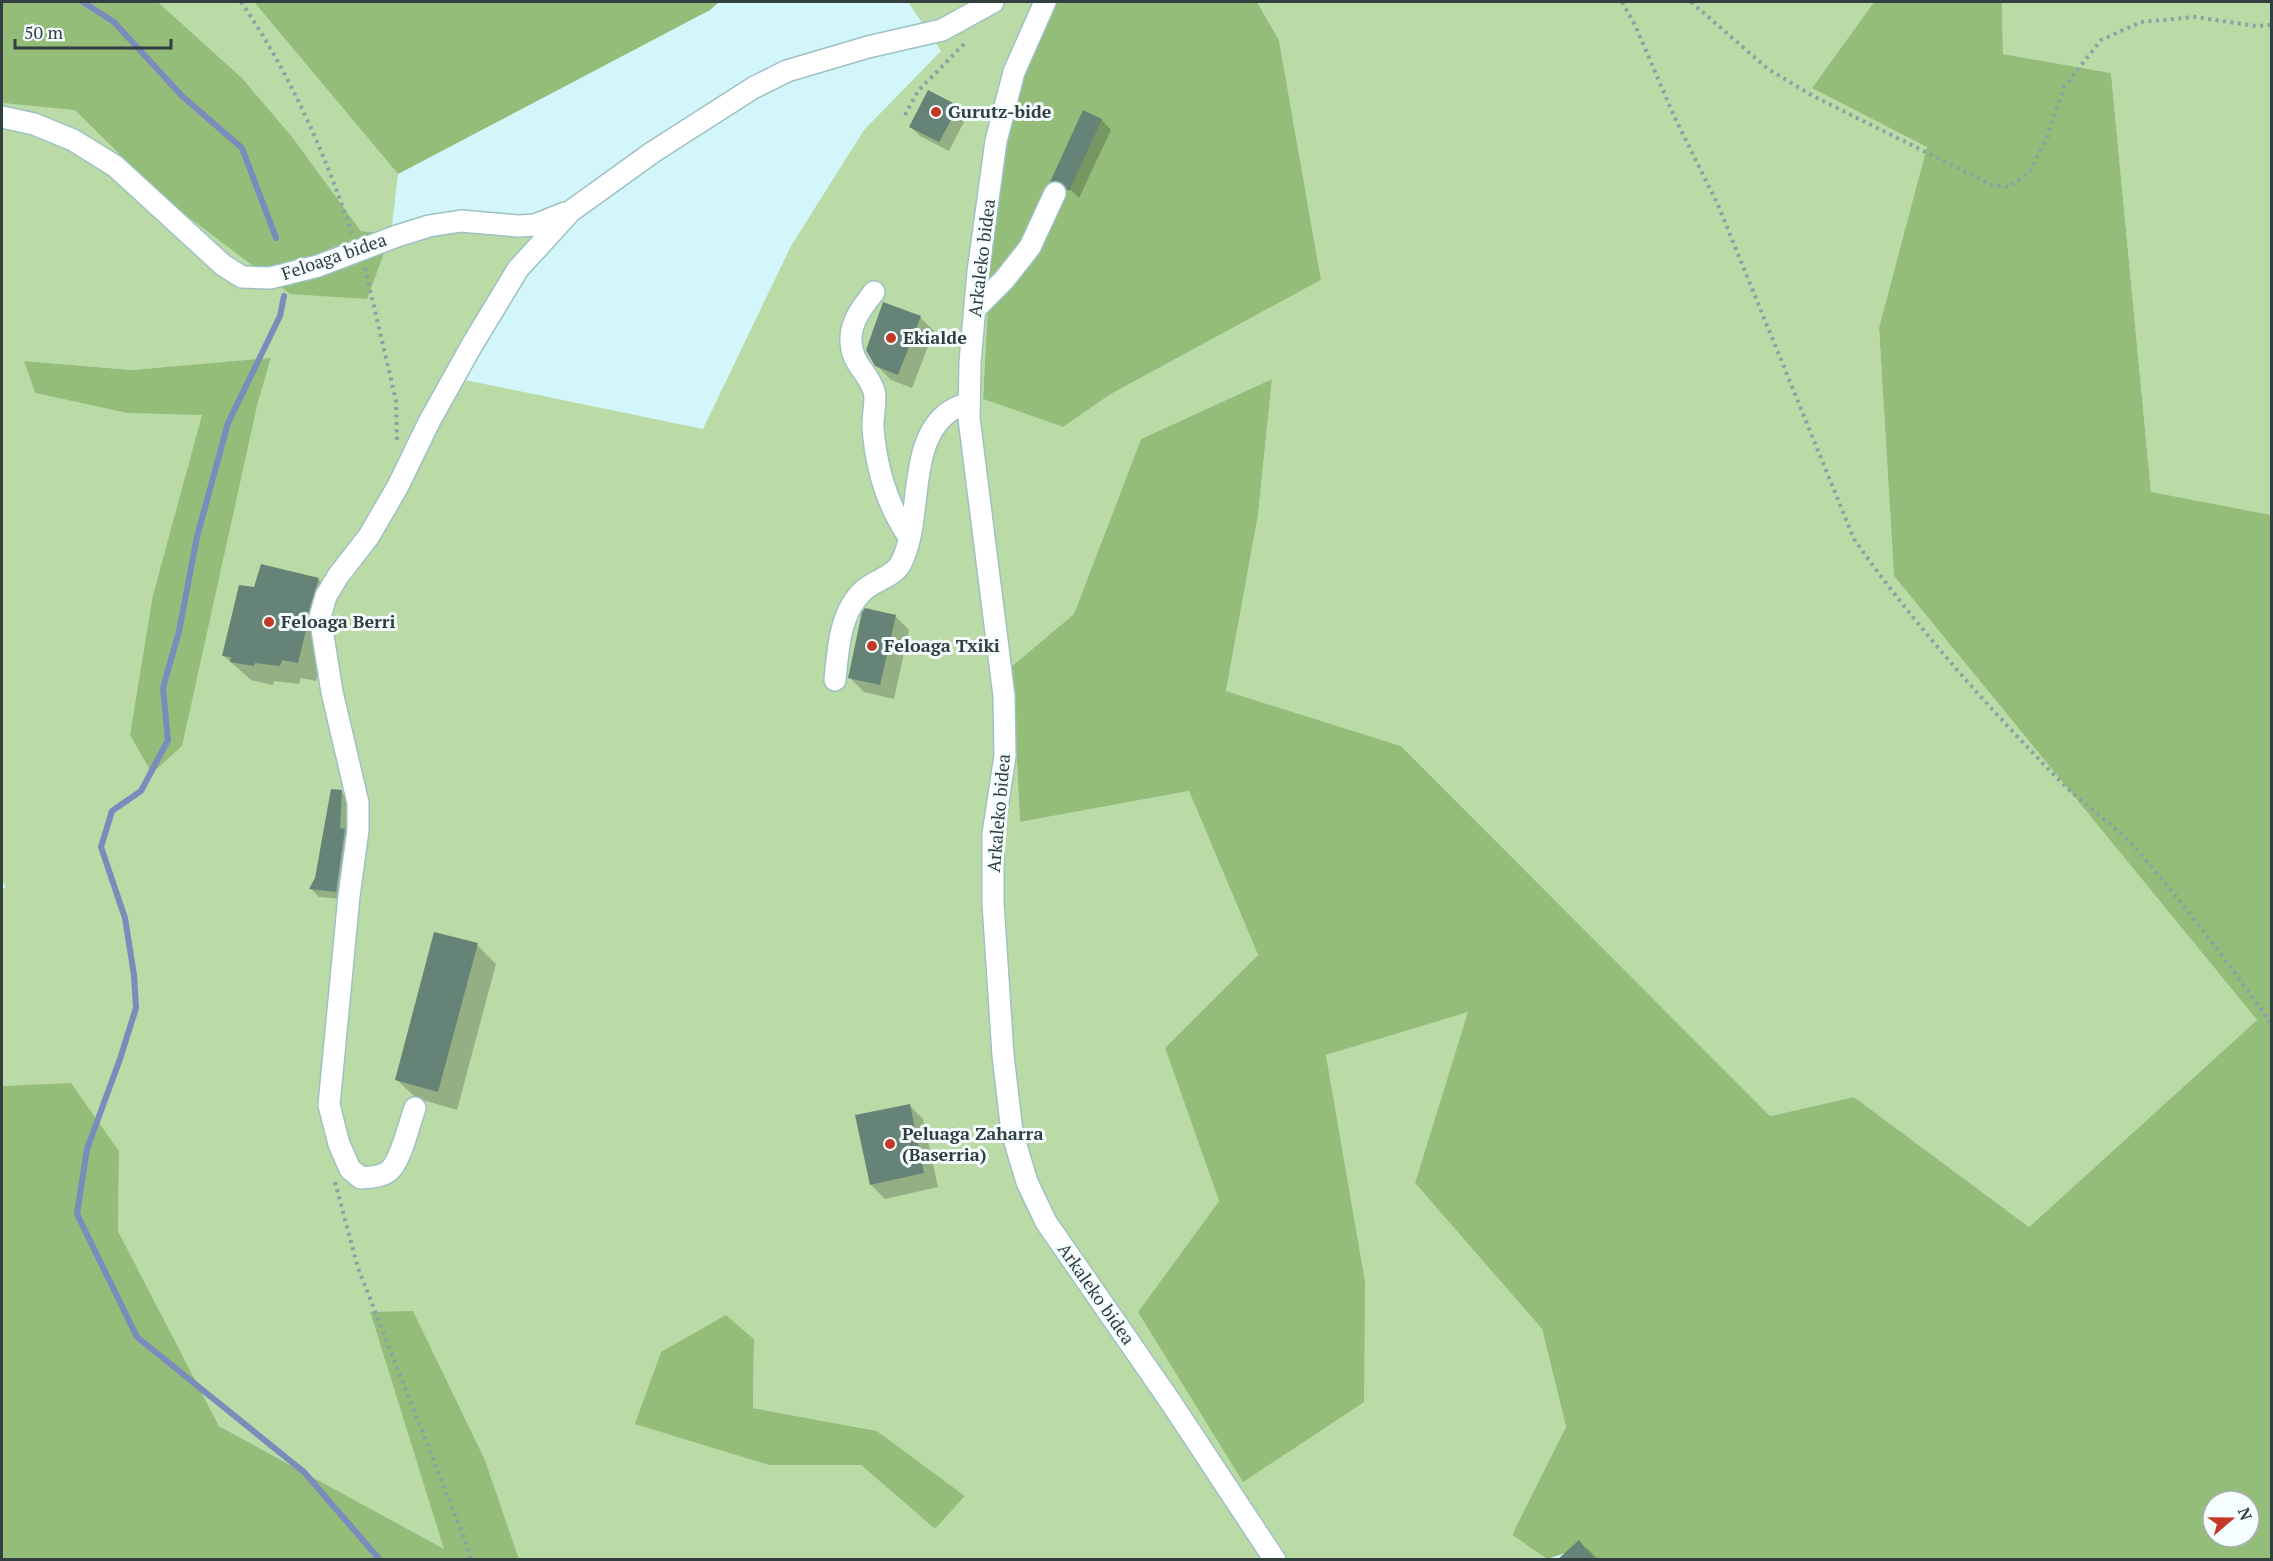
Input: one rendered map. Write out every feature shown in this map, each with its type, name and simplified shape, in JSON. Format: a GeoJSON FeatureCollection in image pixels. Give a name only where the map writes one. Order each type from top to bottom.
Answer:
{"type":"FeatureCollection","features":[{"type":"Feature","properties":{"kind":"street"},"geometry":{"type":"LineString","coordinates":[[415,1108],[397,1161],[389,1172],[376,1177],[361,1178],[350,1169],[339,1144],[329,1105],[349,896],[358,830],[358,803],[332,692],[321,617],[326,596],[375,526],[429,423],[518,269],[571,211],[653,152],[753,88],[787,71],[868,47],[942,30],[993,2]]}},
{"type":"Feature","properties":{"kind":"street","name":"Arkaleko bidea"},"geometry":{"type":"LineString","coordinates":[[1046,2],[1014,72],[996,141],[978,272],[969,402],[969,418],[1004,696],[1005,756],[993,834],[993,903],[1003,1055],[1012,1132],[1027,1182],[1046,1222],[1170,1401],[1275,1560]]}},
{"type":"Feature","properties":{"kind":"street","name":"Feloaga bidea"},"geometry":{"type":"LineString","coordinates":[[2,117],[34,124],[73,140],[114,166],[222,265],[242,277],[270,278],[318,266],[429,226],[461,221],[518,226],[535,225],[571,211]]}},
{"type":"Feature","properties":{"kind":"street"},"geometry":{"type":"LineString","coordinates":[[975,309],[1004,280],[1030,247],[1055,193]]}},
{"type":"Feature","properties":{"kind":"street"},"geometry":{"type":"LineString","coordinates":[[874,292],[858,315],[851,336],[856,363],[874,393],[872,418],[874,445],[882,481],[897,519],[909,537]]}},
{"type":"Feature","properties":{"kind":"street"},"geometry":{"type":"LineString","coordinates":[[835,680],[838,642],[849,610],[864,590],[888,576],[901,564],[909,537],[924,451],[933,428],[946,414],[969,402]]}},
{"type":"Feature","properties":{"kind":"path"},"geometry":{"type":"LineString","coordinates":[[1622,2],[1635,25],[1674,116],[1718,205],[1854,539],[1885,583],[1975,692],[2063,784],[2137,850],[2236,974],[2271,1024]]}},
{"type":"Feature","properties":{"kind":"path"},"geometry":{"type":"LineString","coordinates":[[1691,2],[1768,69],[1813,96],[1992,185],[2009,187],[2030,171],[2047,137],[2064,87],[2101,40],[2141,22],[2195,16],[2256,26],[2271,24]]}},
{"type":"Feature","properties":{"kind":"path"},"geometry":{"type":"LineString","coordinates":[[905,115],[918,91],[969,39]]}},
{"type":"Feature","properties":{"kind":"path"},"geometry":{"type":"LineString","coordinates":[[333,1178],[358,1268],[470,1553],[470,1560]]}},
{"type":"Feature","properties":{"kind":"green space"},"geometry":{"type":"Polygon","coordinates":[[[2,2],[158,2],[242,78],[293,138],[361,231],[391,234],[367,299],[290,294],[167,201],[75,110],[2,103],[2,2]]]}},
{"type":"Feature","properties":{"kind":"green space"},"geometry":{"type":"Polygon","coordinates":[[[158,2],[254,2],[398,174],[391,234],[361,231],[293,138],[242,78],[158,2]]]}},
{"type":"Feature","properties":{"kind":"green space"},"geometry":{"type":"Polygon","coordinates":[[[254,2],[719,2],[710,10],[398,174],[254,2]]]}},
{"type":"Feature","properties":{"kind":"green space"},"geometry":{"type":"Polygon","coordinates":[[[908,2],[1051,2],[1020,48],[990,265],[983,399],[1063,427],[1111,394],[1321,280],[1279,40],[1257,2],[1874,2],[1812,88],[1928,146],[1879,328],[1894,576],[2257,1020],[2029,1227],[1854,1097],[1770,1116],[1401,746],[1226,691],[1258,515],[1272,379],[1141,439],[1074,614],[1012,666],[1020,822],[1189,791],[1258,955],[1165,1048],[1219,1201],[1138,1312],[1365,1281],[1326,1055],[1469,1011],[1415,1183],[1542,1329],[1566,1427],[1512,1535],[1547,1559],[519,1559],[485,1460],[413,1312],[370,1313],[445,1550],[219,1426],[118,1231],[119,1151],[71,1084],[2,1086],[2,890],[6,887],[2,880],[2,103],[75,109],[167,201],[290,294],[391,234],[555,221],[465,380],[703,429],[791,246],[864,130],[941,51],[908,2]],[[271,359],[132,370],[24,361],[35,393],[127,413],[203,414],[153,595],[257,406],[271,359]],[[726,1315],[769,1465],[861,1465],[935,1529],[965,1496],[877,1431],[753,1408],[754,1339],[726,1315]]]}},
{"type":"Feature","properties":{"kind":"green space"},"geometry":{"type":"Polygon","coordinates":[[[1051,2],[1257,2],[1279,40],[1321,280],[1111,394],[1063,427],[983,399],[990,265],[1021,48],[1051,2]]]}},
{"type":"Feature","properties":{"kind":"green space"},"geometry":{"type":"Polygon","coordinates":[[[1874,2],[2002,2],[2003,54],[2111,73],[2151,492],[2271,515],[2271,1559],[1592,1560],[1584,1547],[1547,1559],[1512,1535],[1566,1427],[1542,1329],[1415,1183],[1468,1012],[1326,1055],[1365,1281],[1364,1402],[1243,1482],[1138,1312],[1219,1201],[1165,1048],[1258,955],[1189,791],[1020,822],[1012,666],[1074,614],[1141,439],[1272,379],[1258,515],[1226,691],[1401,746],[1770,1116],[1854,1097],[2029,1227],[2257,1020],[1894,576],[1879,328],[1927,147],[1812,88],[1874,2]]]}},
{"type":"Feature","properties":{"kind":"green space"},"geometry":{"type":"Polygon","coordinates":[[[2002,2],[2271,2],[2271,515],[2151,493],[2111,73],[2003,54],[2002,2]]]}},
{"type":"Feature","properties":{"kind":"green space"},"geometry":{"type":"Polygon","coordinates":[[[271,358],[257,406],[182,746],[152,773],[130,735],[153,595],[202,415],[127,413],[35,393],[24,361],[132,370],[271,358]]]}},
{"type":"Feature","properties":{"kind":"green space"},"geometry":{"type":"Polygon","coordinates":[[[71,1083],[119,1151],[118,1231],[219,1426],[444,1549],[370,1312],[413,1311],[485,1460],[519,1559],[2,1559],[2,1086],[71,1083]]]}},
{"type":"Feature","properties":{"kind":"green space"},"geometry":{"type":"Polygon","coordinates":[[[726,1315],[754,1339],[753,1408],[877,1431],[965,1496],[935,1529],[861,1465],[769,1465],[635,1424],[661,1352],[726,1315]]]}},
{"type":"Feature","properties":{"kind":"building","name":"Gurutz-bide"},"geometry":{"type":"Polygon","coordinates":[[[928,90],[959,106],[939,142],[909,127],[928,90]]]}},
{"type":"Feature","properties":{"kind":"building"},"geometry":{"type":"Polygon","coordinates":[[[1083,110],[1102,119],[1069,191],[1061,182],[1050,182],[1083,110]]]}},
{"type":"Feature","properties":{"kind":"building","name":"Ekialde"},"geometry":{"type":"Polygon","coordinates":[[[883,302],[921,316],[898,375],[875,366],[866,350],[883,302]]]}},
{"type":"Feature","properties":{"kind":"building","name":"Feloaga Berri"},"geometry":{"type":"Polygon","coordinates":[[[261,564],[319,578],[308,614],[298,663],[282,660],[280,666],[255,663],[254,666],[230,662],[231,657],[222,656],[239,585],[254,587],[261,564]]]}},
{"type":"Feature","properties":{"kind":"building","name":"Feloaga Txiki"},"geometry":{"type":"Polygon","coordinates":[[[865,608],[896,615],[880,685],[848,678],[862,612],[865,608]]]}},
{"type":"Feature","properties":{"kind":"building"},"geometry":{"type":"Polygon","coordinates":[[[331,789],[342,790],[340,828],[345,829],[336,892],[309,889],[315,878],[331,789]]]}},
{"type":"Feature","properties":{"kind":"building"},"geometry":{"type":"Polygon","coordinates":[[[434,932],[478,943],[438,1092],[395,1080],[434,932]]]}},
{"type":"Feature","properties":{"kind":"building","name":"Peluaga Zaharra (Baserria)"},"geometry":{"type":"Polygon","coordinates":[[[910,1104],[924,1173],[870,1185],[855,1115],[910,1104]]]}},
{"type":"Feature","properties":{"kind":"building"},"geometry":{"type":"Polygon","coordinates":[[[1579,1540],[1595,1560],[1557,1560],[1579,1540]]]}},
{"type":"Feature","properties":{"kind":"waterway"},"geometry":{"type":"LineString","coordinates":[[83,2],[114,22],[182,96],[242,148],[276,238]]}},
{"type":"Feature","properties":{"kind":"waterway"},"geometry":{"type":"LineString","coordinates":[[284,296],[280,316],[228,423],[197,537],[179,631],[163,688],[168,740],[141,791],[112,811],[101,847],[125,918],[134,975],[136,1008],[87,1149],[77,1214],[137,1337],[304,1472],[380,1560]]}},
{"type":"Feature","properties":{"kind":"place","name":"Gurutz-bide"},"geometry":{"type":"Point","coordinates":[936,112]}},
{"type":"Feature","properties":{"kind":"place","name":"Ekialde"},"geometry":{"type":"Point","coordinates":[891,338]}},
{"type":"Feature","properties":{"kind":"place","name":"Feloaga Berri"},"geometry":{"type":"Point","coordinates":[269,622]}},
{"type":"Feature","properties":{"kind":"place","name":"Feloaga Txiki"},"geometry":{"type":"Point","coordinates":[872,646]}},
{"type":"Feature","properties":{"kind":"place","name":"Peluaga Zaharra (Baserria)"},"geometry":{"type":"Point","coordinates":[890,1144]}}]}
